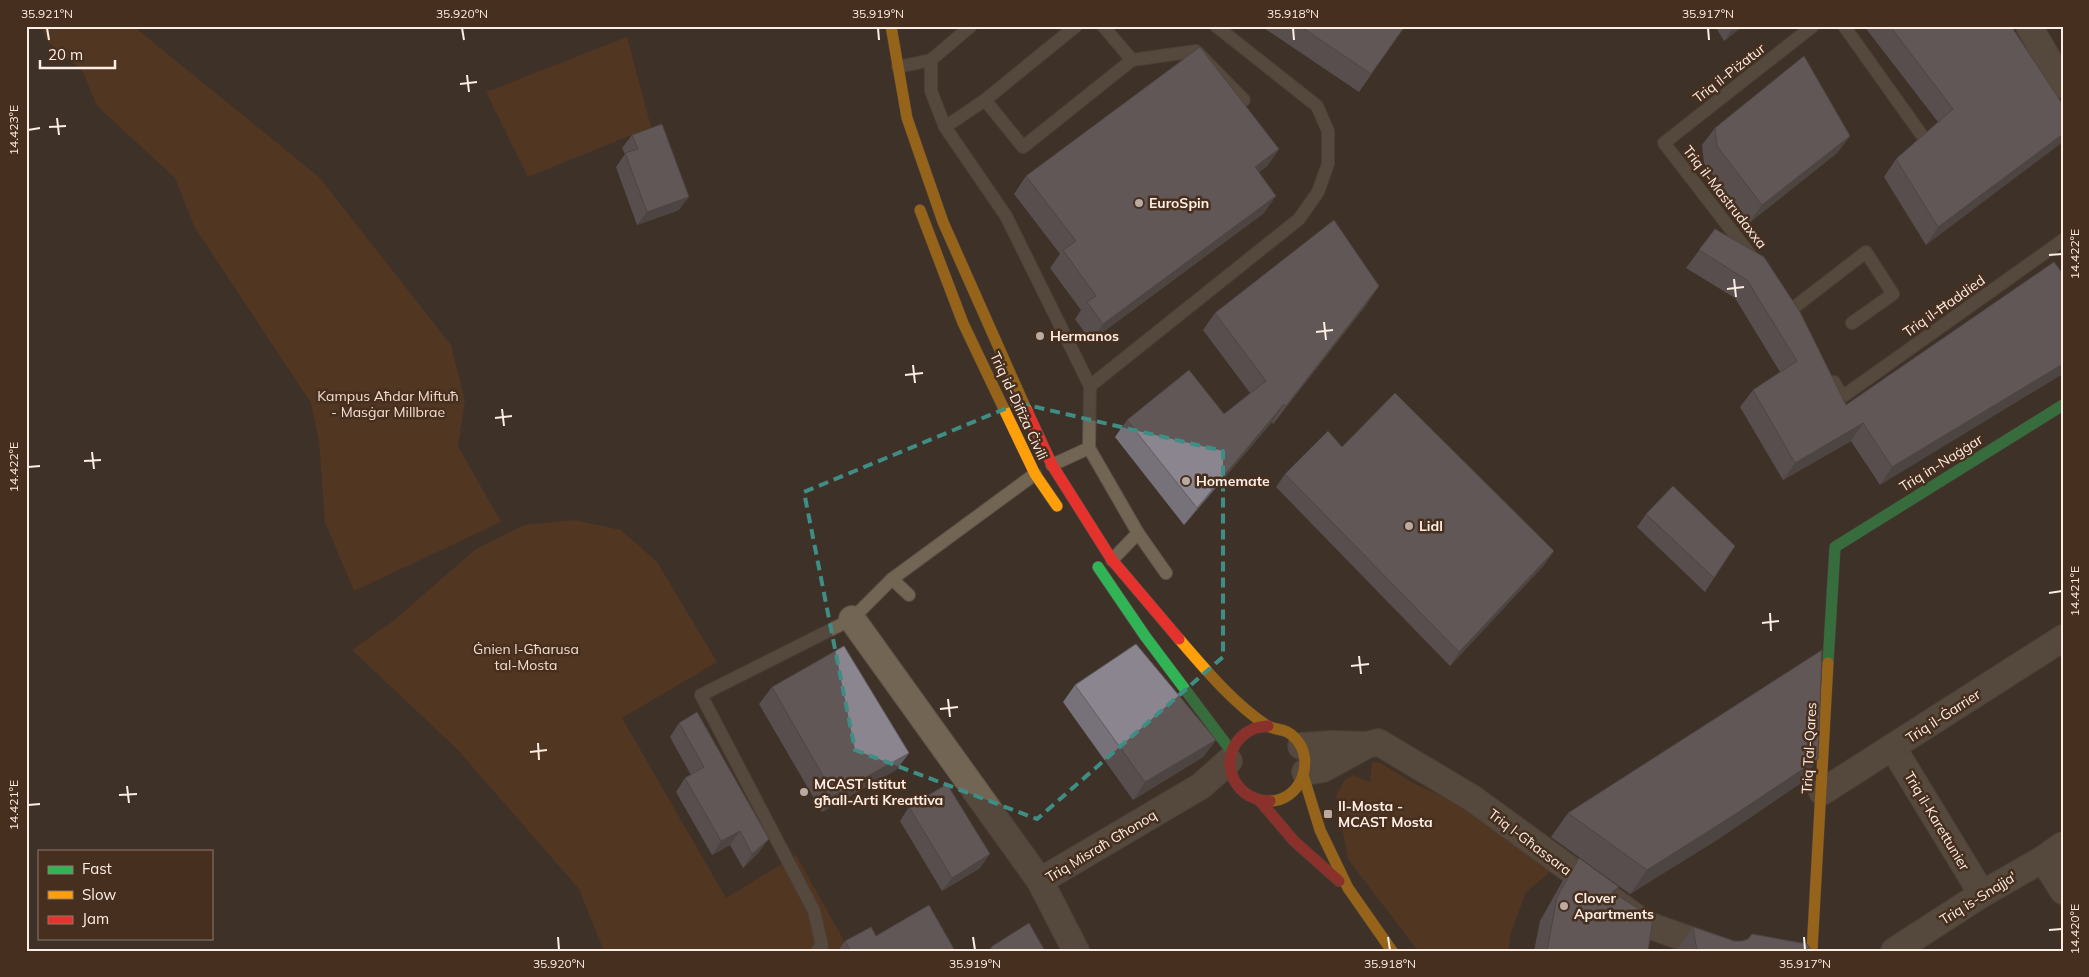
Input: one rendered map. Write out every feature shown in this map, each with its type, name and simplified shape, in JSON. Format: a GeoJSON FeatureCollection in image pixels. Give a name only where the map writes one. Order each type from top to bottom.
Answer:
{"type":"FeatureCollection","features":[{"type":"Feature","properties":{"kind":"main road","name":"Triq id-Difiża Ċivili"},"geometry":{"type":"LineString","coordinates":[[891,26],[907,118],[943,222],[994,340],[1052,465],[1112,560],[1221,688],[1268,726],[1284,729],[1301,746]]}},
{"type":"Feature","properties":{"kind":"main road","name":"Triq id-Difiża Ċivili"},"geometry":{"type":"LineString","coordinates":[[915,197],[924,225],[963,323],[1035,474],[1062,514]]}},
{"type":"Feature","properties":{"kind":"main road","name":"Triq in-Naġġar"},"geometry":{"type":"LineString","coordinates":[[1835,547],[2062,408]]}},
{"type":"Feature","properties":{"kind":"main road","name":"Triq Tal-Qares"},"geometry":{"type":"LineString","coordinates":[[1812,951],[1835,547]]}},
{"type":"Feature","properties":{"kind":"main road"},"geometry":{"type":"LineString","coordinates":[[1090,555],[1230,756]]}},
{"type":"Feature","properties":{"kind":"main road"},"geometry":{"type":"LineString","coordinates":[[1268,726],[1253,729],[1240,738],[1230,756],[1230,772],[1235,782],[1294,841],[1348,888]]}},
{"type":"Feature","properties":{"kind":"main road"},"geometry":{"type":"LineString","coordinates":[[1301,746],[1306,758],[1304,775],[1320,830],[1348,888],[1392,951]]}},
{"type":"Feature","properties":{"kind":"main road"},"geometry":{"type":"LineString","coordinates":[[1252,798],[1275,801],[1290,795],[1304,775]]}},
{"type":"Feature","properties":{"kind":"street"},"geometry":{"type":"LineString","coordinates":[[2028,26],[2063,85]]}},
{"type":"Feature","properties":{"kind":"street"},"geometry":{"type":"LineString","coordinates":[[852,619],[1040,881]]}},
{"type":"Feature","properties":{"kind":"street","name":"Triq il-Ġarrier"},"geometry":{"type":"LineString","coordinates":[[1822,792],[2063,638]]}},
{"type":"Feature","properties":{"kind":"street"},"geometry":{"type":"LineString","coordinates":[[1304,775],[1323,769],[1373,743]]}},
{"type":"Feature","properties":{"kind":"street","name":"Triq l-Għassara"},"geometry":{"type":"LineString","coordinates":[[1301,746],[1373,743],[1472,798],[1645,924],[1722,951]]}},
{"type":"Feature","properties":{"kind":"street","name":"Triq il-Karettunier"},"geometry":{"type":"LineString","coordinates":[[1892,748],[1982,894]]}},
{"type":"Feature","properties":{"kind":"street","name":"Triq Misraħ Għonoq"},"geometry":{"type":"LineString","coordinates":[[1076,951],[1040,881],[1202,786],[1230,756]]}},
{"type":"Feature","properties":{"kind":"street"},"geometry":{"type":"LineString","coordinates":[[1202,786],[1252,798]]}},
{"type":"Feature","properties":{"kind":"street"},"geometry":{"type":"LineString","coordinates":[[2053,852],[2063,891]]}},
{"type":"Feature","properties":{"kind":"street","name":"Triq is-Snajja'"},"geometry":{"type":"LineString","coordinates":[[1894,951],[1982,894],[2053,852]]}},
{"type":"Feature","properties":{"kind":"lane"},"geometry":{"type":"LineString","coordinates":[[898,67],[931,60],[970,26]]}},
{"type":"Feature","properties":{"kind":"lane"},"geometry":{"type":"LineString","coordinates":[[945,127],[985,100],[1076,26]]}},
{"type":"Feature","properties":{"kind":"lane"},"geometry":{"type":"LineString","coordinates":[[1103,26],[1132,60]]}},
{"type":"Feature","properties":{"kind":"lane"},"geometry":{"type":"LineString","coordinates":[[1090,386],[1299,218],[1318,192],[1328,164],[1328,131],[1317,106],[1216,26]]}},
{"type":"Feature","properties":{"kind":"lane","name":"Triq il-Piżatur"},"geometry":{"type":"LineString","coordinates":[[1664,143],[1813,26]]}},
{"type":"Feature","properties":{"kind":"lane"},"geometry":{"type":"LineString","coordinates":[[1844,26],[1921,134]]}},
{"type":"Feature","properties":{"kind":"lane"},"geometry":{"type":"LineString","coordinates":[[985,100],[1023,147],[1132,60],[1196,51],[1244,100]]}},
{"type":"Feature","properties":{"kind":"lane"},"geometry":{"type":"LineString","coordinates":[[931,60],[931,91],[945,127],[1006,216],[1090,386],[1089,448],[1138,533],[1166,573]]}},
{"type":"Feature","properties":{"kind":"lane","name":"Triq il-Mastrudaxxa"},"geometry":{"type":"LineString","coordinates":[[1664,143],[1762,269]]}},
{"type":"Feature","properties":{"kind":"lane","name":"Triq il-Ħaddied"},"geometry":{"type":"LineString","coordinates":[[1828,373],[1842,397],[2063,240]]}},
{"type":"Feature","properties":{"kind":"lane"},"geometry":{"type":"LineString","coordinates":[[1792,309],[1866,252],[1893,294],[1852,323]]}},
{"type":"Feature","properties":{"kind":"lane"},"geometry":{"type":"LineString","coordinates":[[1052,465],[1089,448]]}},
{"type":"Feature","properties":{"kind":"lane"},"geometry":{"type":"LineString","coordinates":[[817,951],[822,946],[814,911],[701,695],[852,619],[892,579],[1035,474]]}},
{"type":"Feature","properties":{"kind":"lane"},"geometry":{"type":"LineString","coordinates":[[1112,560],[1138,533]]}},
{"type":"Feature","properties":{"kind":"lane"},"geometry":{"type":"LineString","coordinates":[[892,579],[909,595]]}},
{"type":"Feature","properties":{"kind":"highlighted area"},"geometry":{"type":"Polygon","coordinates":[[[1019,403],[1223,451],[1223,657],[1037,819],[855,750],[804,492],[1019,403]]]}},
{"type":"Feature","properties":{"kind":"green space","name":"Kampus Aħdar Miftuħ - Masġar Millbrae"},"geometry":{"type":"Polygon","coordinates":[[[41,26],[133,26],[319,177],[451,345],[465,401],[458,446],[501,522],[354,591],[325,522],[319,441],[311,403],[194,226],[175,178],[97,106],[82,70],[47,41],[41,26]]]}},
{"type":"Feature","properties":{"kind":"green space"},"geometry":{"type":"Polygon","coordinates":[[[627,37],[651,127],[528,177],[486,92],[627,37]]]}},
{"type":"Feature","properties":{"kind":"green space","name":"Ġnien l-Għarusa tal-Mosta"},"geometry":{"type":"Polygon","coordinates":[[[574,520],[621,530],[657,562],[717,662],[622,718],[726,898],[796,855],[848,948],[843,951],[604,951],[579,889],[457,749],[352,650],[393,621],[476,549],[524,525],[574,520]]]}},
{"type":"Feature","properties":{"kind":"green space"},"geometry":{"type":"Polygon","coordinates":[[[1372,763],[1380,763],[1415,784],[1470,809],[1522,847],[1550,872],[1526,892],[1511,932],[1508,951],[1418,951],[1348,859],[1336,796],[1344,781],[1353,775],[1370,782],[1372,763]]]}},
{"type":"Feature","properties":{"kind":"building"},"geometry":{"type":"Polygon","coordinates":[[[1300,26],[1405,26],[1371,74],[1300,26]]]}},
{"type":"Feature","properties":{"kind":"building"},"geometry":{"type":"Polygon","coordinates":[[[1890,26],[2011,26],[2063,105],[2063,134],[1938,227],[1896,159],[1953,109],[1890,26]]]}},
{"type":"Feature","properties":{"kind":"building","name":"EuroSpin"},"geometry":{"type":"Polygon","coordinates":[[[1200,47],[1279,149],[1255,167],[1276,196],[1103,324],[1087,302],[1096,296],[1063,250],[1076,241],[1026,176],[1200,47]]]}},
{"type":"Feature","properties":{"kind":"building"},"geometry":{"type":"Polygon","coordinates":[[[1804,56],[1850,136],[1762,205],[1717,146],[1715,128],[1804,56]]]}},
{"type":"Feature","properties":{"kind":"building"},"geometry":{"type":"Polygon","coordinates":[[[662,124],[689,197],[647,212],[625,153],[638,149],[632,135],[662,124]]]}},
{"type":"Feature","properties":{"kind":"building"},"geometry":{"type":"Polygon","coordinates":[[[1334,220],[1379,286],[1286,406],[1284,404],[1197,508],[1127,420],[1189,370],[1224,414],[1266,381],[1215,313],[1334,220]]]}},
{"type":"Feature","properties":{"kind":"building"},"geometry":{"type":"Polygon","coordinates":[[[1715,229],[1764,257],[1800,312],[1846,405],[2054,262],[2063,274],[2063,364],[1892,467],[1863,423],[1795,463],[1753,390],[1797,361],[1747,280],[1699,250],[1715,229]]]}},
{"type":"Feature","properties":{"kind":"building","name":"Lidl"},"geometry":{"type":"Polygon","coordinates":[[[1395,393],[1554,551],[1459,652],[1285,474],[1328,431],[1342,447],[1395,393]]]}},
{"type":"Feature","properties":{"kind":"building"},"geometry":{"type":"Polygon","coordinates":[[[1673,486],[1735,546],[1714,578],[1646,514],[1673,486]]]}},
{"type":"Feature","properties":{"kind":"building"},"geometry":{"type":"Polygon","coordinates":[[[1136,644],[1216,740],[1145,782],[1075,685],[1136,644]]]}},
{"type":"Feature","properties":{"kind":"building"},"geometry":{"type":"Polygon","coordinates":[[[844,646],[909,753],[834,795],[772,687],[844,646]]]}},
{"type":"Feature","properties":{"kind":"building"},"geometry":{"type":"Polygon","coordinates":[[[1822,650],[1818,759],[1737,813],[1647,870],[1568,813],[1822,650]]]}},
{"type":"Feature","properties":{"kind":"building"},"geometry":{"type":"Polygon","coordinates":[[[697,712],[769,839],[752,854],[740,831],[721,841],[685,778],[704,767],[679,723],[697,712]]]}},
{"type":"Feature","properties":{"kind":"building"},"geometry":{"type":"Polygon","coordinates":[[[947,784],[990,854],[952,878],[909,807],[947,784]]]}},
{"type":"Feature","properties":{"kind":"building"},"geometry":{"type":"Polygon","coordinates":[[[1579,858],[1619,887],[1612,892],[1653,918],[1648,951],[1547,951],[1557,897],[1579,858]]]}},
{"type":"Feature","properties":{"kind":"building"},"geometry":{"type":"Polygon","coordinates":[[[929,905],[955,951],[851,951],[845,941],[871,927],[876,936],[929,905]]]}},
{"type":"Feature","properties":{"kind":"building"},"geometry":{"type":"Polygon","coordinates":[[[1029,923],[1045,951],[993,951],[991,947],[1029,923]]]}},
{"type":"Feature","properties":{"kind":"building"},"geometry":{"type":"Polygon","coordinates":[[[1693,927],[1734,941],[1748,939],[1752,934],[1807,944],[1812,951],[1697,951],[1693,927]]]}},
{"type":"Feature","properties":{"kind":"traffic: fast"},"geometry":{"type":"LineString","coordinates":[[1828,663],[1835,547],[2063,405]]}},
{"type":"Feature","properties":{"kind":"traffic: fast"},"geometry":{"type":"LineString","coordinates":[[1098,567],[1145,636],[1232,752]]}},
{"type":"Feature","properties":{"kind":"traffic: slow"},"geometry":{"type":"LineString","coordinates":[[891,26],[907,118],[943,222],[1027,411]]}},
{"type":"Feature","properties":{"kind":"traffic: slow"},"geometry":{"type":"LineString","coordinates":[[920,210],[963,323],[1035,474],[1057,506]]}},
{"type":"Feature","properties":{"kind":"traffic: slow"},"geometry":{"type":"LineString","coordinates":[[1179,639],[1220,685],[1242,706],[1266,725],[1288,732],[1302,748],[1305,758],[1304,768],[1302,778],[1297,787],[1281,799],[1270,801]]}},
{"type":"Feature","properties":{"kind":"traffic: slow"},"geometry":{"type":"LineString","coordinates":[[1812,951],[1828,663]]}},
{"type":"Feature","properties":{"kind":"traffic: slow"},"geometry":{"type":"LineString","coordinates":[[1304,778],[1320,830],[1348,888],[1392,951]]}},
{"type":"Feature","properties":{"kind":"traffic: jam"},"geometry":{"type":"LineString","coordinates":[[1027,411],[1052,465],[1112,560],[1179,639]]}},
{"type":"Feature","properties":{"kind":"traffic: jam"},"geometry":{"type":"LineString","coordinates":[[1268,726],[1255,728],[1241,737],[1233,748],[1230,760],[1231,772],[1236,783],[1244,792],[1256,799],[1270,801]]}},
{"type":"Feature","properties":{"kind":"traffic: jam"},"geometry":{"type":"LineString","coordinates":[[1260,801],[1294,841],[1339,881]]}},
{"type":"Feature","properties":{"kind":"place","name":"EuroSpin"},"geometry":{"type":"Point","coordinates":[1139,203]}},
{"type":"Feature","properties":{"kind":"place","name":"Hermanos"},"geometry":{"type":"Point","coordinates":[1040,336]}},
{"type":"Feature","properties":{"kind":"place","name":"Homemate"},"geometry":{"type":"Point","coordinates":[1186,481]}},
{"type":"Feature","properties":{"kind":"place","name":"Lidl"},"geometry":{"type":"Point","coordinates":[1409,526]}},
{"type":"Feature","properties":{"kind":"place","name":"MCAST Istitut għall-Arti Kreattiva"},"geometry":{"type":"Point","coordinates":[804,792]}},
{"type":"Feature","properties":{"kind":"place","name":"Il-Mosta - MCAST Mosta"},"geometry":{"type":"Point","coordinates":[1328,814]}},
{"type":"Feature","properties":{"kind":"place","name":"Clover Apartments"},"geometry":{"type":"Point","coordinates":[1564,906]}}]}
